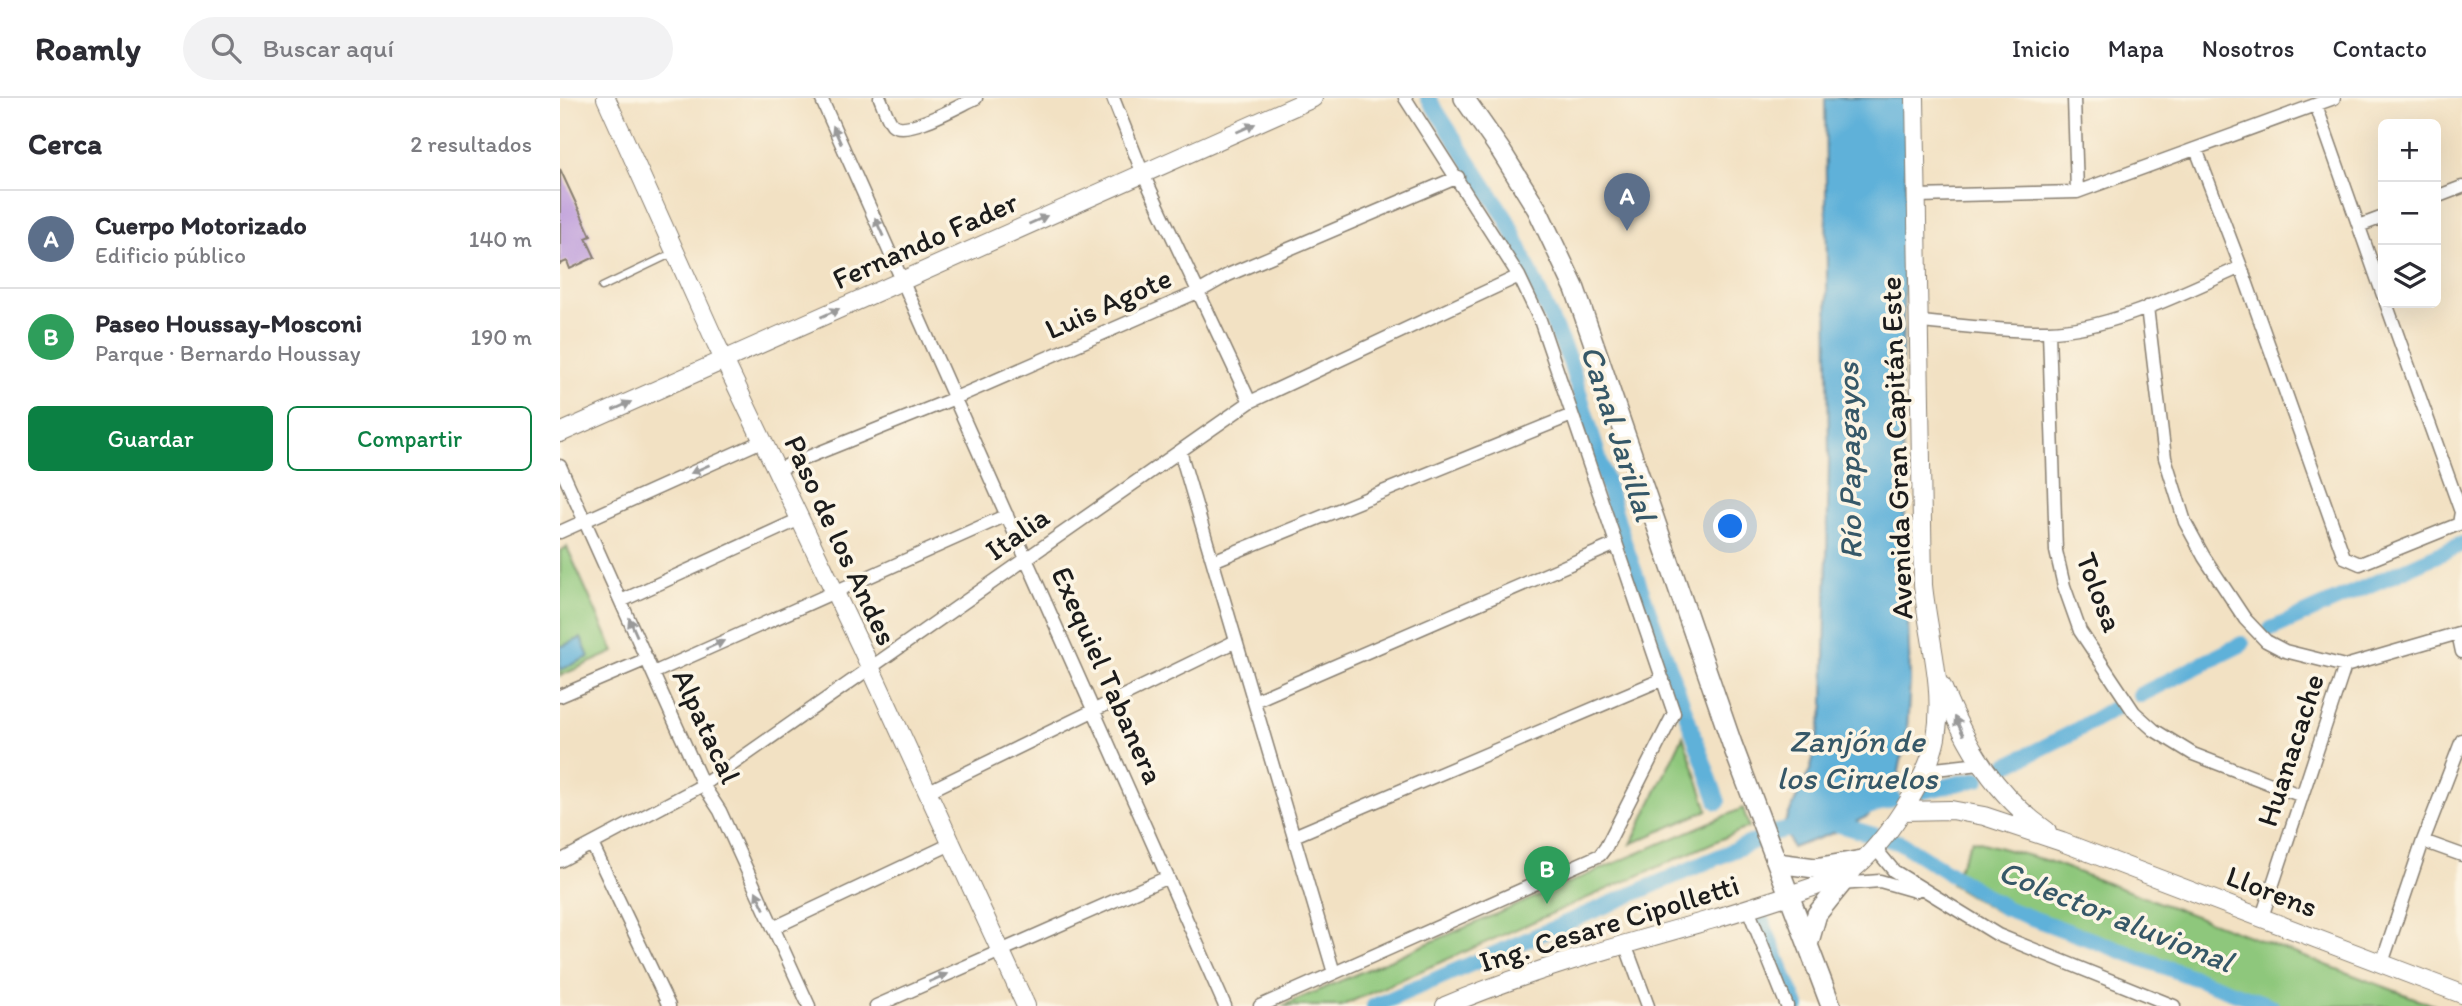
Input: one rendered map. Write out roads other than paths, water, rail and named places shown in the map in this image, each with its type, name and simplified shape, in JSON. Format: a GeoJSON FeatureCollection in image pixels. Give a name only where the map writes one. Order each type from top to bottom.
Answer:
{"type":"FeatureCollection","features":[{"type":"Feature","properties":{"kind":"main road"},"geometry":{"type":"LineString","coordinates":[[1464,98],[1530,198],[1552,237],[1575,289],[1728,732],[1831,1006]]}},
{"type":"Feature","properties":{"kind":"main road"},"geometry":{"type":"LineString","coordinates":[[1777,863],[1815,869],[1862,862]]}},
{"type":"Feature","properties":{"kind":"main road"},"geometry":{"type":"LineString","coordinates":[[1808,945],[1817,914],[1862,862]]}},
{"type":"Feature","properties":{"kind":"street","name":"Paso de los Andes"},"geometry":{"type":"LineString","coordinates":[[606,98],[724,361],[835,592],[1026,1006]]}},
{"type":"Feature","properties":{"kind":"street","name":"Exequiel Tabanera"},"geometry":{"type":"LineString","coordinates":[[821,98],[1225,1006]]}},
{"type":"Feature","properties":{"kind":"street"},"geometry":{"type":"LineString","coordinates":[[880,98],[891,123],[900,128],[913,127],[976,98]]}},
{"type":"Feature","properties":{"kind":"street"},"geometry":{"type":"LineString","coordinates":[[1113,98],[1143,174],[1250,402]]}},
{"type":"Feature","properties":{"kind":"street","name":"Fernando Fader"},"geometry":{"type":"LineString","coordinates":[[560,433],[1313,98]]}},
{"type":"Feature","properties":{"kind":"street"},"geometry":{"type":"LineString","coordinates":[[1260,1006],[1600,855],[1674,713],[1540,320],[1519,276],[1405,98]]}},
{"type":"Feature","properties":{"kind":"street","name":"Avenida Gran Capitán Este"},"geometry":{"type":"LineString","coordinates":[[1862,862],[1898,816],[1926,770],[1932,754],[1938,720],[1937,673],[1923,585],[1916,98]]}},
{"type":"Feature","properties":{"kind":"street"},"geometry":{"type":"LineString","coordinates":[[2074,98],[2077,192]]}},
{"type":"Feature","properties":{"kind":"street"},"geometry":{"type":"LineString","coordinates":[[1917,196],[2077,192],[2334,98]]}},
{"type":"Feature","properties":{"kind":"street"},"geometry":{"type":"LineString","coordinates":[[2316,105],[2378,281]]}},
{"type":"Feature","properties":{"kind":"street"},"geometry":{"type":"LineString","coordinates":[[2196,149],[2344,557],[2360,564],[2459,524],[2461,512],[2388,308]]}},
{"type":"Feature","properties":{"kind":"street","name":"Luis Agote"},"geometry":{"type":"LineString","coordinates":[[776,470],[955,398],[1199,291],[1227,275],[1458,177]]}},
{"type":"Feature","properties":{"kind":"street"},"geometry":{"type":"LineString","coordinates":[[2441,195],[2462,187]]}},
{"type":"Feature","properties":{"kind":"street"},"geometry":{"type":"LineString","coordinates":[[2359,226],[2378,219]]}},
{"type":"Feature","properties":{"kind":"street"},"geometry":{"type":"LineString","coordinates":[[1919,322],[2049,331],[2102,322],[2147,307],[2241,267]]}},
{"type":"Feature","properties":{"kind":"street","name":"Italia"},"geometry":{"type":"LineString","coordinates":[[560,860],[703,785],[1250,402],[1519,276]]}},
{"type":"Feature","properties":{"kind":"street","name":"Huanacache"},"geometry":{"type":"LineString","coordinates":[[2147,307],[2165,458],[2185,522],[2204,557],[2245,619],[2266,641],[2285,651],[2346,666],[2262,917]]}},
{"type":"Feature","properties":{"kind":"street","name":"Tolosa"},"geometry":{"type":"LineString","coordinates":[[2049,331],[2056,551],[2064,586],[2080,631],[2134,712],[2154,730],[2193,754],[2302,796]]}},
{"type":"Feature","properties":{"kind":"street"},"geometry":{"type":"LineString","coordinates":[[1213,561],[1572,415]]}},
{"type":"Feature","properties":{"kind":"street"},"geometry":{"type":"LineString","coordinates":[[560,533],[762,441]]}},
{"type":"Feature","properties":{"kind":"street"},"geometry":{"type":"LineString","coordinates":[[1180,451],[1334,974]]}},
{"type":"Feature","properties":{"kind":"street","name":"Alpatacal"},"geometry":{"type":"LineString","coordinates":[[560,467],[703,785],[720,811],[810,1006]]}},
{"type":"Feature","properties":{"kind":"street"},"geometry":{"type":"LineString","coordinates":[[653,673],[1007,515]]}},
{"type":"Feature","properties":{"kind":"street"},"geometry":{"type":"LineString","coordinates":[[621,601],[800,519]]}},
{"type":"Feature","properties":{"kind":"street"},"geometry":{"type":"LineString","coordinates":[[1254,701],[1616,544]]}},
{"type":"Feature","properties":{"kind":"street"},"geometry":{"type":"LineString","coordinates":[[2346,666],[2460,633],[2462,652]]}},
{"type":"Feature","properties":{"kind":"street"},"geometry":{"type":"LineString","coordinates":[[927,792],[1236,641]]}},
{"type":"Feature","properties":{"kind":"street"},"geometry":{"type":"LineString","coordinates":[[560,696],[647,659]]}},
{"type":"Feature","properties":{"kind":"street","name":"Llorens"},"geometry":{"type":"LineString","coordinates":[[1937,673],[1959,727],[1980,764],[2018,808],[2062,842]]}},
{"type":"Feature","properties":{"kind":"street"},"geometry":{"type":"LineString","coordinates":[[1294,836],[1662,679]]}},
{"type":"Feature","properties":{"kind":"street"},"geometry":{"type":"LineString","coordinates":[[2382,963],[2423,841],[2462,740]]}},
{"type":"Feature","properties":{"kind":"street"},"geometry":{"type":"LineString","coordinates":[[1926,770],[1980,764]]}},
{"type":"Feature","properties":{"kind":"street","name":"Llorens"},"geometry":{"type":"LineString","coordinates":[[1898,816],[1951,810],[1984,816],[2062,842],[2462,993]]}},
{"type":"Feature","properties":{"kind":"street"},"geometry":{"type":"LineString","coordinates":[[2423,841],[2462,855]]}},
{"type":"Feature","properties":{"kind":"street"},"geometry":{"type":"LineString","coordinates":[[593,844],[669,1006]]}},
{"type":"Feature","properties":{"kind":"street"},"geometry":{"type":"LineString","coordinates":[[773,928],[951,844]]}},
{"type":"Feature","properties":{"kind":"street"},"geometry":{"type":"LineString","coordinates":[[1790,895],[1862,862],[1894,871],[1997,935],[2174,1006]]}},
{"type":"Feature","properties":{"kind":"street"},"geometry":{"type":"LineString","coordinates":[[1862,862],[1880,881],[1938,900]]}},
{"type":"Feature","properties":{"kind":"street"},"geometry":{"type":"LineString","coordinates":[[876,1006],[1168,877]]}},
{"type":"Feature","properties":{"kind":"street","name":"Ing. Cesare Cipolletti"},"geometry":{"type":"LineString","coordinates":[[1445,1006],[1526,973],[1790,895]]}},
{"type":"Feature","properties":{"kind":"street"},"geometry":{"type":"LineString","coordinates":[[1748,909],[1787,1006]]}},
{"type":"Feature","properties":{"kind":"street"},"geometry":{"type":"LineString","coordinates":[[1625,944],[1648,1006]]}},
{"type":"Feature","properties":{"kind":"lane"},"geometry":{"type":"LineString","coordinates":[[602,287],[675,252]]}},
{"type":"Feature","properties":{"kind":"water","name":"Zanjón de los Ciruelos"},"geometry":{"type":"Polygon","coordinates":[[[1825,98],[1905,98],[1906,206],[1901,396],[1910,680],[1907,731],[1897,781],[1868,816],[1792,848],[1784,824],[1811,768],[1824,706],[1829,460],[1825,98]]]}},
{"type":"Feature","properties":{"kind":"water"},"geometry":{"type":"Polygon","coordinates":[[[581,638],[589,657],[560,670],[560,647],[581,638]]]}},
{"type":"Feature","properties":{"kind":"waterway","name":"Canal Jarillal"},"geometry":{"type":"LineString","coordinates":[[1428,98],[1507,220],[1570,362],[1625,545],[1718,802]]}},
{"type":"Feature","properties":{"kind":"waterway","name":"Colector aluvional"},"geometry":{"type":"LineString","coordinates":[[2271,629],[2462,544]]}},
{"type":"Feature","properties":{"kind":"waterway","name":"Colector aluvional"},"geometry":{"type":"LineString","coordinates":[[2140,695],[2242,644]]}},
{"type":"Feature","properties":{"kind":"waterway","name":"Colector aluvional"},"geometry":{"type":"LineString","coordinates":[[1998,770],[2070,734],[2121,704]]}},
{"type":"Feature","properties":{"kind":"waterway","name":"Colector aluvional"},"geometry":{"type":"LineString","coordinates":[[1924,791],[1978,779]]}},
{"type":"Feature","properties":{"kind":"waterway","name":"Zanjón de los Ciruelos"},"geometry":{"type":"LineString","coordinates":[[1859,810],[1893,799]]}},
{"type":"Feature","properties":{"kind":"waterway","name":"Colector aluvional"},"geometry":{"type":"LineString","coordinates":[[1829,822],[1901,843],[2005,908],[2271,1006]]}},
{"type":"Feature","properties":{"kind":"waterway","name":"Zanjón de los Ciruelos"},"geometry":{"type":"LineString","coordinates":[[1374,1006],[1776,832],[1808,826]]}},
{"type":"Feature","properties":{"kind":"waterway","name":"Canal Jarillal"},"geometry":{"type":"LineString","coordinates":[[1761,919],[1797,1006]]}},
{"type":"Feature","properties":{"kind":"place","name":"Cuerpo Motorizado"},"geometry":{"type":"Point","coordinates":[1627,231]}},
{"type":"Feature","properties":{"kind":"place","name":"Paseo Houssay-Mosconi"},"geometry":{"type":"Point","coordinates":[1547,904]}},
{"type":"Feature","properties":{"kind":"water label","name":"Río Papagayos"},"geometry":{"type":"Point","coordinates":[1849,461]}}]}
